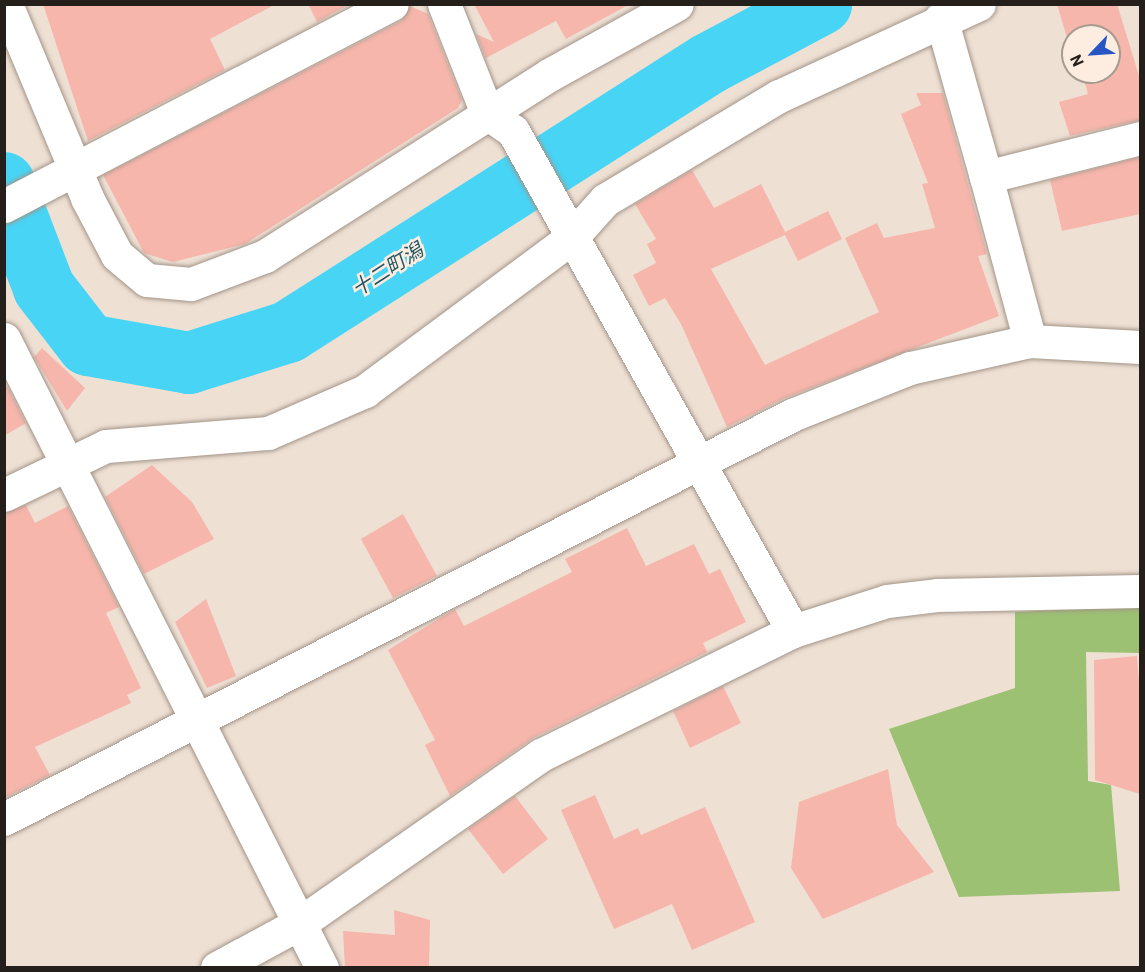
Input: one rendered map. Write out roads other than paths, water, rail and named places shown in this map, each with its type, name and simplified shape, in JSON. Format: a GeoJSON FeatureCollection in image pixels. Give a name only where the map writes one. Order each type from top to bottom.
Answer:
{"type":"FeatureCollection","features":[{"type":"Feature","properties":{"kind":"street"},"geometry":{"type":"LineString","coordinates":[[6,4],[76,173],[117,255],[147,280],[191,284],[265,256],[500,122],[678,4]]}},
{"type":"Feature","properties":{"kind":"street"},"geometry":{"type":"LineString","coordinates":[[4,206],[76,173],[392,4]]}},
{"type":"Feature","properties":{"kind":"street"},"geometry":{"type":"LineString","coordinates":[[444,4],[500,122],[565,227],[702,465],[793,632]]}},
{"type":"Feature","properties":{"kind":"street"},"geometry":{"type":"LineString","coordinates":[[4,495],[66,463],[106,446],[149,440],[268,433],[365,391],[565,227],[605,200],[779,96],[941,18],[979,4]]}},
{"type":"Feature","properties":{"kind":"street"},"geometry":{"type":"LineString","coordinates":[[941,18],[1030,341]]}},
{"type":"Feature","properties":{"kind":"street"},"geometry":{"type":"LineString","coordinates":[[986,177],[1140,138]]}},
{"type":"Feature","properties":{"kind":"street"},"geometry":{"type":"LineString","coordinates":[[4,339],[322,968]]}},
{"type":"Feature","properties":{"kind":"street"},"geometry":{"type":"LineString","coordinates":[[4,819],[198,723],[702,465],[792,416],[910,368],[1030,341],[1140,347]]}},
{"type":"Feature","properties":{"kind":"street"},"geometry":{"type":"LineString","coordinates":[[217,968],[300,923],[541,755],[793,632],[887,601],[937,595],[1140,591]]}},
{"type":"Feature","properties":{"kind":"waterway","name":"十二町潟"},"geometry":{"type":"LineString","coordinates":[[4,183],[44,288],[88,345],[189,363],[288,332],[710,63],[821,4]]}}]}
